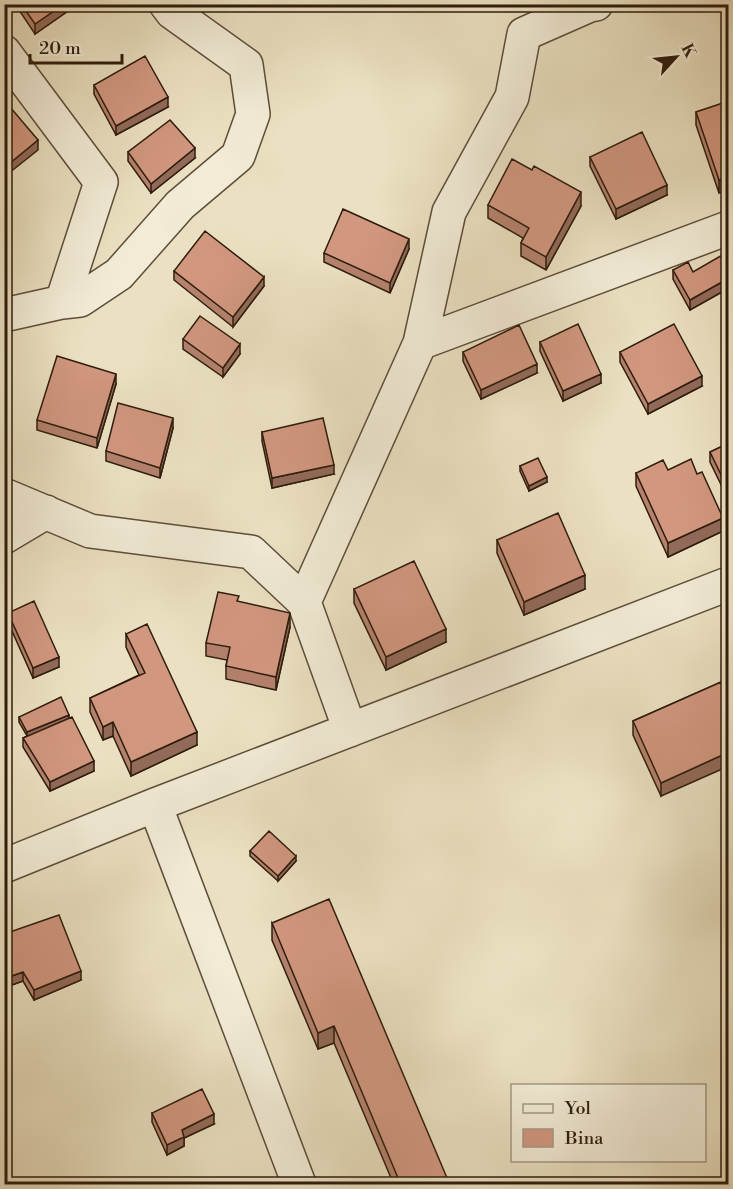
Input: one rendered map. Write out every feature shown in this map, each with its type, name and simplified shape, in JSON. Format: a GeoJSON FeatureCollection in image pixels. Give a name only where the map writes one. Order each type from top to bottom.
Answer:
{"type":"FeatureCollection","features":[{"type":"Feature","properties":{"kind":"street"},"geometry":{"type":"LineString","coordinates":[[4,315],[80,300],[119,274],[180,205],[238,156],[253,114],[246,65],[172,12],[166,4]]}},
{"type":"Feature","properties":{"kind":"street"},"geometry":{"type":"LineString","coordinates":[[304,602],[420,344],[449,212],[512,97],[524,34],[596,4]]}},
{"type":"Feature","properties":{"kind":"street"},"geometry":{"type":"LineString","coordinates":[[4,52],[101,182],[62,302]]}},
{"type":"Feature","properties":{"kind":"street"},"geometry":{"type":"LineString","coordinates":[[420,344],[729,228]]}},
{"type":"Feature","properties":{"kind":"street"},"geometry":{"type":"LineString","coordinates":[[4,495],[90,531],[250,552],[304,602],[351,730]]}},
{"type":"Feature","properties":{"kind":"street"},"geometry":{"type":"LineString","coordinates":[[4,537],[46,512]]}},
{"type":"Feature","properties":{"kind":"street"},"geometry":{"type":"LineString","coordinates":[[4,866],[155,805],[729,584]]}},
{"type":"Feature","properties":{"kind":"street"},"geometry":{"type":"LineString","coordinates":[[155,805],[299,1185]]}},
{"type":"Feature","properties":{"kind":"building"},"geometry":{"type":"Polygon","coordinates":[[[21,4],[64,4],[35,24],[21,4]]]}},
{"type":"Feature","properties":{"kind":"building"},"geometry":{"type":"Polygon","coordinates":[[[145,56],[168,97],[116,126],[94,85],[145,56]]]}},
{"type":"Feature","properties":{"kind":"building"},"geometry":{"type":"Polygon","coordinates":[[[729,101],[729,177],[719,180],[696,112],[729,101]]]}},
{"type":"Feature","properties":{"kind":"building"},"geometry":{"type":"Polygon","coordinates":[[[10,107],[38,140],[4,168],[4,111],[10,107]]]}},
{"type":"Feature","properties":{"kind":"building"},"geometry":{"type":"Polygon","coordinates":[[[170,120],[195,148],[151,184],[128,152],[170,120]]]}},
{"type":"Feature","properties":{"kind":"building"},"geometry":{"type":"Polygon","coordinates":[[[642,132],[667,185],[616,209],[590,157],[642,132]]]}},
{"type":"Feature","properties":{"kind":"building"},"geometry":{"type":"Polygon","coordinates":[[[512,159],[532,170],[534,166],[581,192],[546,257],[521,243],[529,228],[488,205],[512,159]]]}},
{"type":"Feature","properties":{"kind":"building"},"geometry":{"type":"Polygon","coordinates":[[[343,209],[409,239],[390,283],[324,253],[343,209]]]}},
{"type":"Feature","properties":{"kind":"building"},"geometry":{"type":"Polygon","coordinates":[[[205,231],[264,277],[233,317],[174,271],[205,231]]]}},
{"type":"Feature","properties":{"kind":"building"},"geometry":{"type":"Polygon","coordinates":[[[724,254],[729,262],[729,278],[690,300],[673,270],[688,262],[693,272],[724,254]]]}},
{"type":"Feature","properties":{"kind":"building"},"geometry":{"type":"Polygon","coordinates":[[[200,316],[240,344],[223,368],[183,339],[200,316]]]}},
{"type":"Feature","properties":{"kind":"building"},"geometry":{"type":"Polygon","coordinates":[[[578,324],[601,374],[563,391],[540,342],[578,324]]]}},
{"type":"Feature","properties":{"kind":"building"},"geometry":{"type":"Polygon","coordinates":[[[674,324],[702,376],[648,404],[620,352],[674,324]]]}},
{"type":"Feature","properties":{"kind":"building"},"geometry":{"type":"Polygon","coordinates":[[[519,325],[537,364],[481,390],[463,352],[519,325]]]}},
{"type":"Feature","properties":{"kind":"building"},"geometry":{"type":"Polygon","coordinates":[[[57,356],[116,374],[97,438],[37,420],[57,356]]]}},
{"type":"Feature","properties":{"kind":"building"},"geometry":{"type":"Polygon","coordinates":[[[118,403],[173,418],[160,468],[106,451],[118,403]]]}},
{"type":"Feature","properties":{"kind":"building"},"geometry":{"type":"Polygon","coordinates":[[[323,418],[334,465],[272,478],[262,432],[323,418]]]}},
{"type":"Feature","properties":{"kind":"building"},"geometry":{"type":"Polygon","coordinates":[[[729,443],[729,491],[710,452],[729,443]]]}},
{"type":"Feature","properties":{"kind":"building"},"geometry":{"type":"Polygon","coordinates":[[[538,458],[547,477],[529,486],[520,466],[538,458]]]}},
{"type":"Feature","properties":{"kind":"building"},"geometry":{"type":"Polygon","coordinates":[[[691,459],[697,474],[702,472],[723,518],[668,543],[636,473],[663,460],[668,470],[691,459]]]}},
{"type":"Feature","properties":{"kind":"building"},"geometry":{"type":"Polygon","coordinates":[[[558,513],[585,575],[524,602],[497,540],[558,513]]]}},
{"type":"Feature","properties":{"kind":"building"},"geometry":{"type":"Polygon","coordinates":[[[414,561],[446,629],[386,657],[354,589],[414,561]]]}},
{"type":"Feature","properties":{"kind":"building"},"geometry":{"type":"Polygon","coordinates":[[[218,592],[239,596],[237,601],[290,613],[276,677],[226,666],[230,647],[206,643],[218,592]]]}},
{"type":"Feature","properties":{"kind":"building"},"geometry":{"type":"Polygon","coordinates":[[[34,601],[59,657],[33,668],[8,613],[34,601]]]}},
{"type":"Feature","properties":{"kind":"building"},"geometry":{"type":"Polygon","coordinates":[[[147,624],[197,732],[131,762],[113,722],[103,727],[90,698],[145,673],[126,634],[147,624]]]}},
{"type":"Feature","properties":{"kind":"building"},"geometry":{"type":"Polygon","coordinates":[[[721,682],[729,698],[729,752],[661,783],[633,721],[721,682]]]}},
{"type":"Feature","properties":{"kind":"building"},"geometry":{"type":"Polygon","coordinates":[[[61,697],[69,715],[27,732],[19,717],[61,697]]]}},
{"type":"Feature","properties":{"kind":"building"},"geometry":{"type":"Polygon","coordinates":[[[72,717],[94,761],[50,782],[23,738],[72,717]]]}},
{"type":"Feature","properties":{"kind":"building"},"geometry":{"type":"Polygon","coordinates":[[[269,831],[296,856],[278,876],[250,851],[269,831]]]}},
{"type":"Feature","properties":{"kind":"building"},"geometry":{"type":"Polygon","coordinates":[[[329,899],[450,1185],[401,1185],[334,1026],[318,1033],[272,923],[329,899]]]}},
{"type":"Feature","properties":{"kind":"building"},"geometry":{"type":"Polygon","coordinates":[[[59,915],[81,971],[34,990],[23,972],[9,977],[4,966],[4,934],[59,915]]]}},
{"type":"Feature","properties":{"kind":"building"},"geometry":{"type":"Polygon","coordinates":[[[202,1089],[214,1114],[182,1130],[184,1137],[167,1145],[152,1113],[202,1089]]]}}]}
